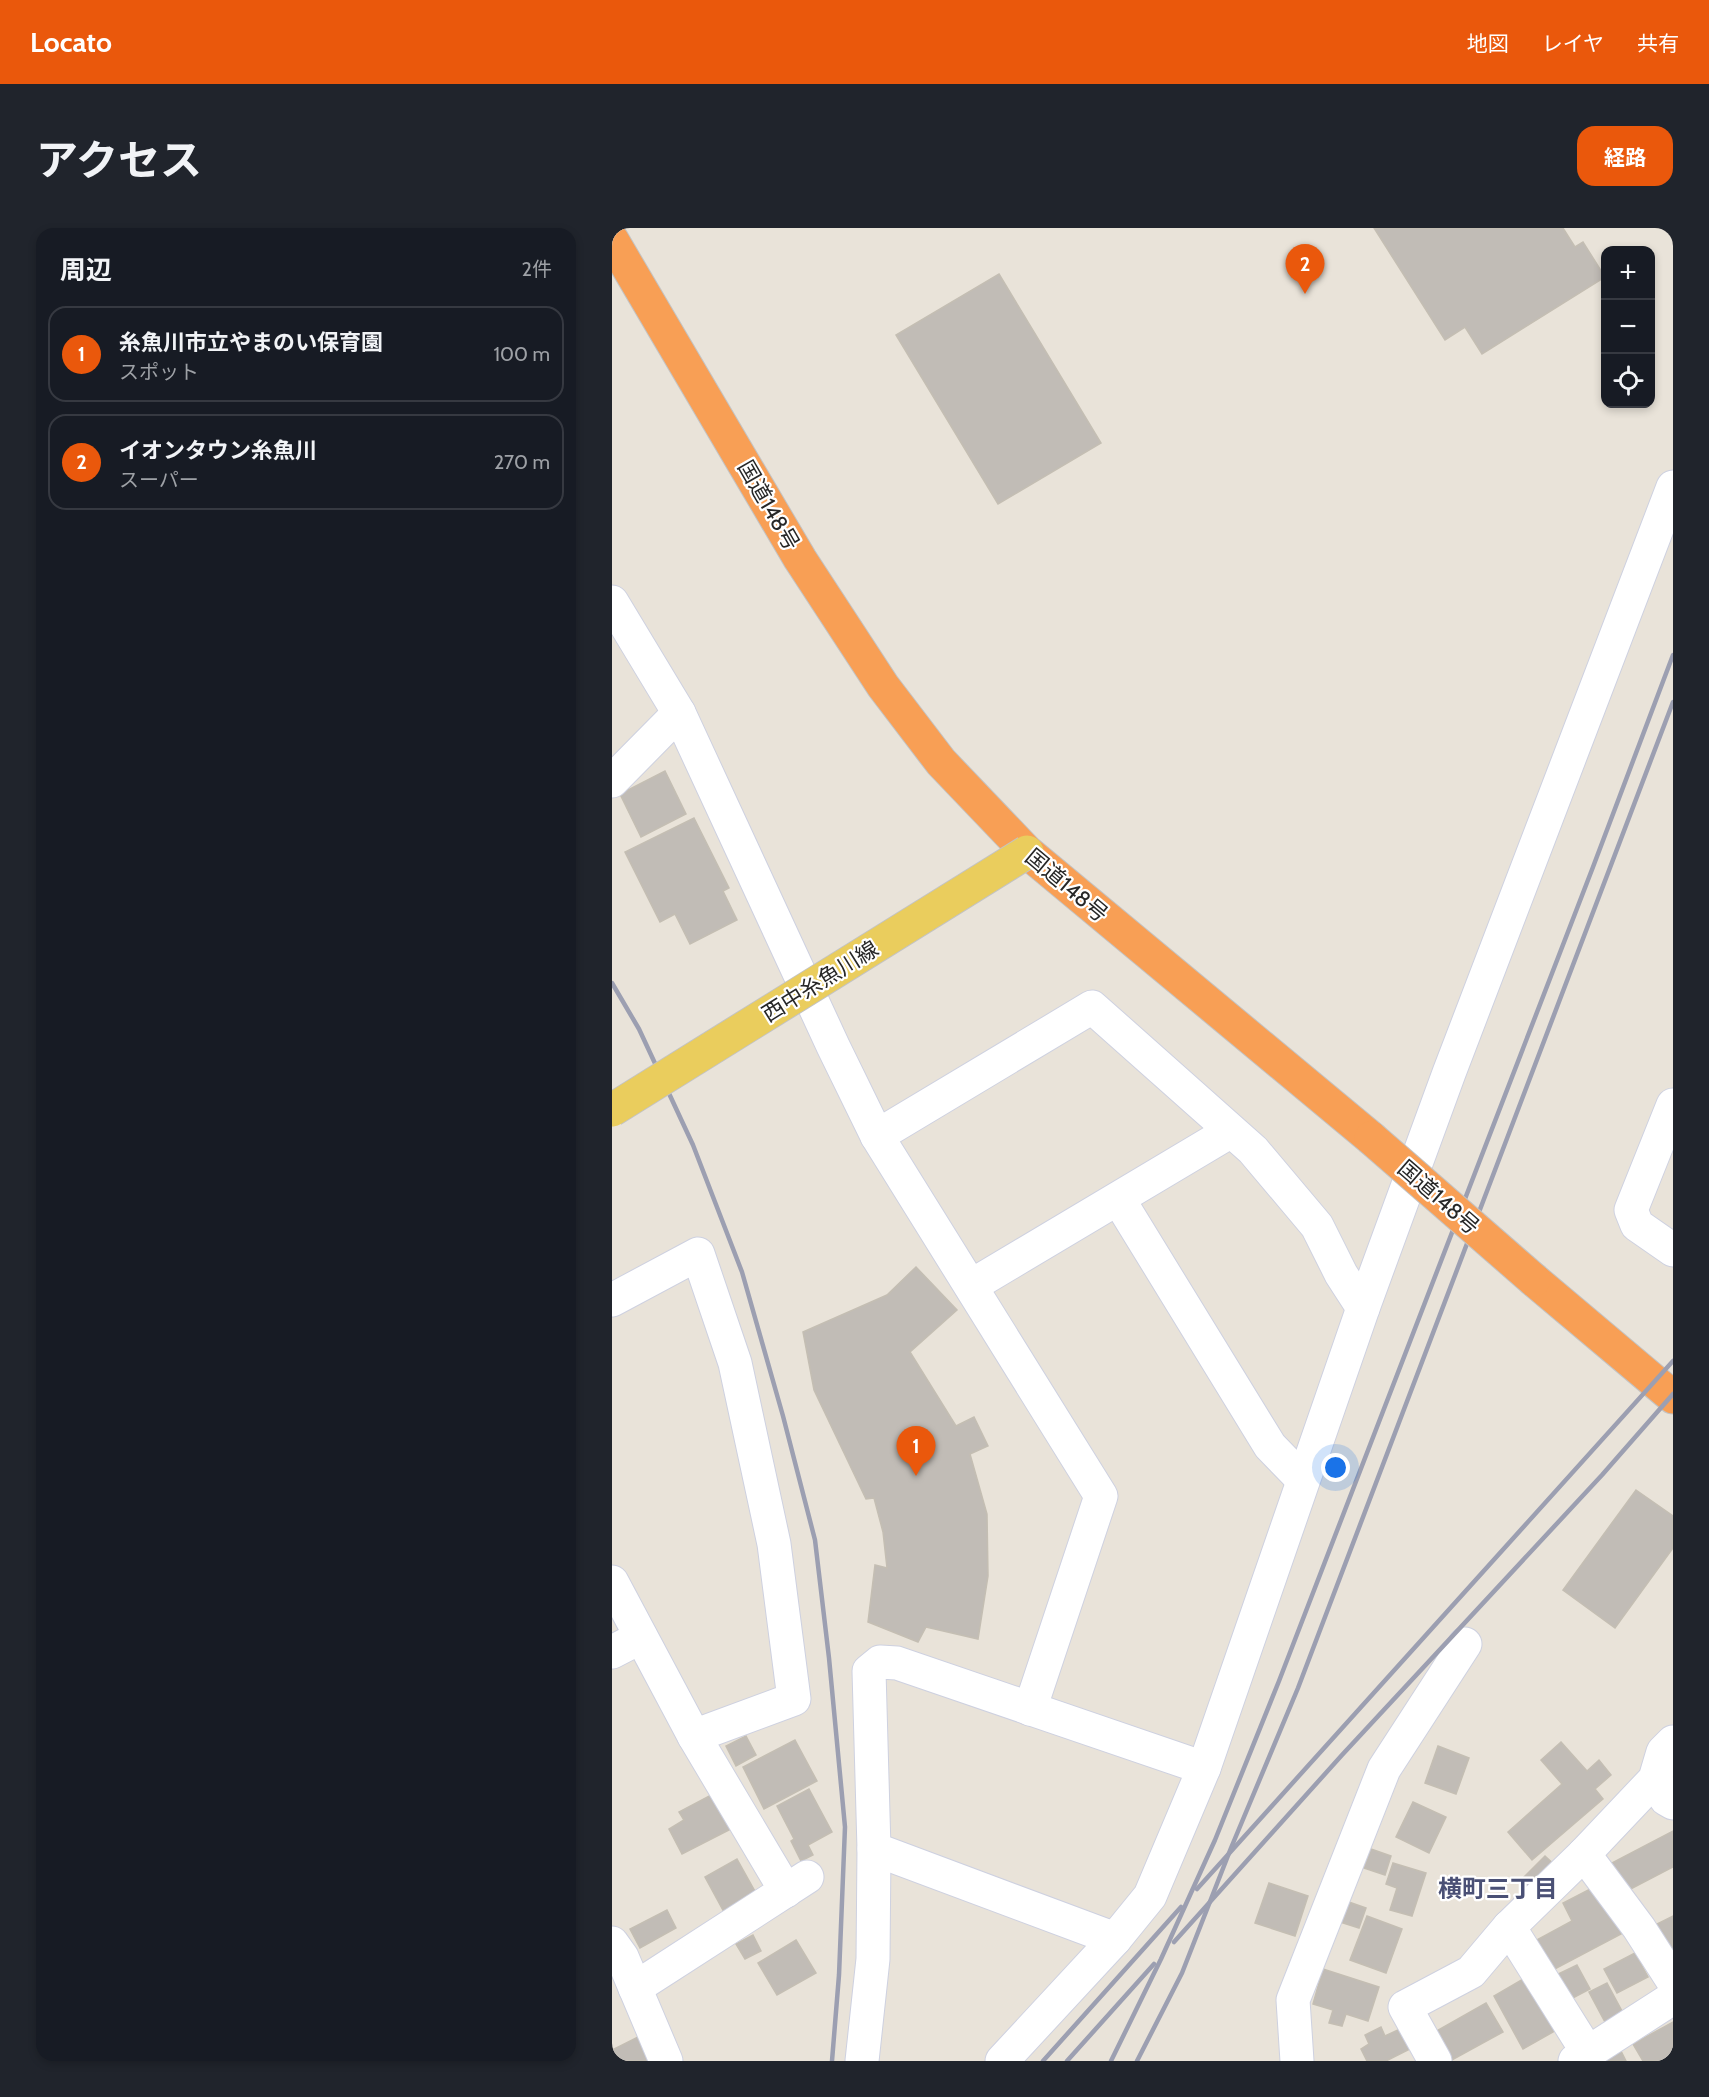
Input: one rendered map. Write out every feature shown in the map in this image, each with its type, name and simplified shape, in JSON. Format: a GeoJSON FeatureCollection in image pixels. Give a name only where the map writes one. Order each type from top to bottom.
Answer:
{"type":"FeatureCollection","features":[{"type":"Feature","properties":{"kind":"highway","name":"国道148号"},"geometry":{"type":"LineString","coordinates":[[612,240],[800,559],[883,686],[941,762],[1027,852],[1371,1138],[1673,1397]]}},
{"type":"Feature","properties":{"kind":"main road","name":"西中糸魚川線"},"geometry":{"type":"LineString","coordinates":[[612,1110],[1027,852]]}},
{"type":"Feature","properties":{"kind":"street"},"geometry":{"type":"LineString","coordinates":[[1002,2061],[1115,1939],[1150,1896],[1204,1768],[1363,1308],[1673,487]]}},
{"type":"Feature","properties":{"kind":"street"},"geometry":{"type":"LineString","coordinates":[[612,602],[679,713],[877,1136],[1101,1496],[1030,1709]]}},
{"type":"Feature","properties":{"kind":"street"},"geometry":{"type":"LineString","coordinates":[[612,781],[679,713]]}},
{"type":"Feature","properties":{"kind":"street"},"geometry":{"type":"LineString","coordinates":[[877,1136],[1092,1007],[1253,1150],[1317,1226],[1341,1274],[1363,1308]]}},
{"type":"Feature","properties":{"kind":"street"},"geometry":{"type":"LineString","coordinates":[[1673,1105],[1631,1210],[1637,1225],[1673,1250]]}},
{"type":"Feature","properties":{"kind":"street"},"geometry":{"type":"LineString","coordinates":[[971,1286],[1119,1200],[1231,1131]]}},
{"type":"Feature","properties":{"kind":"street"},"geometry":{"type":"LineString","coordinates":[[1119,1200],[1270,1446],[1303,1480]]}},
{"type":"Feature","properties":{"kind":"street"},"geometry":{"type":"LineString","coordinates":[[612,1300],[698,1254],[735,1363],[774,1544],[794,1699],[694,1736]]}},
{"type":"Feature","properties":{"kind":"street"},"geometry":{"type":"LineString","coordinates":[[612,1582],[694,1736],[796,1884],[635,1988]]}},
{"type":"Feature","properties":{"kind":"street"},"geometry":{"type":"LineString","coordinates":[[612,1652],[641,1637]]}},
{"type":"Feature","properties":{"kind":"street"},"geometry":{"type":"LineString","coordinates":[[1297,2061],[1293,2000],[1384,1769],[1465,1644]]}},
{"type":"Feature","properties":{"kind":"street"},"geometry":{"type":"LineString","coordinates":[[862,2061],[873,1959],[874,1849],[869,1671],[880,1662],[897,1663],[1204,1768]]}},
{"type":"Feature","properties":{"kind":"street"},"geometry":{"type":"LineString","coordinates":[[1435,2061],[1405,2007],[1471,1972],[1509,1927],[1584,1854],[1664,1791],[1663,1752],[1673,1742]]}},
{"type":"Feature","properties":{"kind":"street"},"geometry":{"type":"LineString","coordinates":[[874,1849],[1115,1939]]}},
{"type":"Feature","properties":{"kind":"street"},"geometry":{"type":"LineString","coordinates":[[1584,1854],[1639,1928],[1673,1982]]}},
{"type":"Feature","properties":{"kind":"street"},"geometry":{"type":"LineString","coordinates":[[1509,1927],[1582,2057],[1673,1998]]}},
{"type":"Feature","properties":{"kind":"street"},"geometry":{"type":"LineString","coordinates":[[612,1943],[622,1957],[666,2061]]}},
{"type":"Feature","properties":{"kind":"building"},"geometry":{"type":"Polygon","coordinates":[[[1374,228],[1563,228],[1575,247],[1583,242],[1601,271],[1601,280],[1482,354],[1465,327],[1445,340],[1374,228]]]}},
{"type":"Feature","properties":{"kind":"building"},"geometry":{"type":"Polygon","coordinates":[[[999,274],[1101,443],[998,504],[896,335],[999,274]]]}},
{"type":"Feature","properties":{"kind":"building"},"geometry":{"type":"Polygon","coordinates":[[[665,771],[686,814],[641,837],[620,794],[665,771]]]}},
{"type":"Feature","properties":{"kind":"building"},"geometry":{"type":"Polygon","coordinates":[[[694,818],[729,888],[723,891],[737,920],[690,944],[675,914],[660,922],[625,852],[694,818]]]}},
{"type":"Feature","properties":{"kind":"building"},"geometry":{"type":"Polygon","coordinates":[[[916,1267],[957,1310],[910,1352],[956,1426],[974,1417],[988,1446],[970,1454],[987,1514],[988,1576],[978,1639],[926,1627],[918,1642],[868,1622],[875,1565],[887,1568],[883,1532],[874,1498],[866,1499],[814,1390],[803,1332],[887,1295],[916,1267]]]}},
{"type":"Feature","properties":{"kind":"building"},"geometry":{"type":"Polygon","coordinates":[[[1636,1490],[1673,1516],[1673,1548],[1615,1628],[1563,1590],[1636,1490]]]}},
{"type":"Feature","properties":{"kind":"building"},"geometry":{"type":"Polygon","coordinates":[[[746,1736],[756,1755],[736,1766],[726,1746],[746,1736]]]}},
{"type":"Feature","properties":{"kind":"building"},"geometry":{"type":"Polygon","coordinates":[[[795,1740],[817,1781],[764,1809],[743,1767],[795,1740]]]}},
{"type":"Feature","properties":{"kind":"building"},"geometry":{"type":"Polygon","coordinates":[[[1561,1742],[1587,1771],[1599,1760],[1611,1775],[1595,1789],[1603,1799],[1532,1860],[1508,1832],[1562,1784],[1541,1760],[1561,1742]]]}},
{"type":"Feature","properties":{"kind":"building"},"geometry":{"type":"Polygon","coordinates":[[[1438,1746],[1469,1758],[1456,1794],[1425,1783],[1438,1746]]]}},
{"type":"Feature","properties":{"kind":"building"},"geometry":{"type":"Polygon","coordinates":[[[809,1789],[832,1832],[808,1845],[813,1855],[801,1861],[791,1841],[794,1839],[777,1806],[809,1789]]]}},
{"type":"Feature","properties":{"kind":"building"},"geometry":{"type":"Polygon","coordinates":[[[715,1793],[733,1828],[682,1854],[669,1829],[684,1820],[679,1812],[715,1793]]]}},
{"type":"Feature","properties":{"kind":"building"},"geometry":{"type":"Polygon","coordinates":[[[1413,1802],[1446,1817],[1429,1853],[1396,1837],[1413,1802]]]}},
{"type":"Feature","properties":{"kind":"building"},"geometry":{"type":"Polygon","coordinates":[[[1673,1831],[1673,1867],[1623,1893],[1608,1865],[1673,1831]]]}},
{"type":"Feature","properties":{"kind":"building"},"geometry":{"type":"Polygon","coordinates":[[[1371,1849],[1391,1856],[1385,1875],[1364,1868],[1371,1849]]]}},
{"type":"Feature","properties":{"kind":"building"},"geometry":{"type":"Polygon","coordinates":[[[1545,1856],[1560,1870],[1534,1897],[1519,1882],[1545,1856]]]}},
{"type":"Feature","properties":{"kind":"building"},"geometry":{"type":"Polygon","coordinates":[[[737,1859],[757,1895],[724,1912],[705,1877],[737,1859]]]}},
{"type":"Feature","properties":{"kind":"building"},"geometry":{"type":"Polygon","coordinates":[[[1393,1863],[1426,1873],[1412,1916],[1390,1910],[1397,1888],[1386,1884],[1393,1863]]]}},
{"type":"Feature","properties":{"kind":"building"},"geometry":{"type":"Polygon","coordinates":[[[1269,1883],[1308,1896],[1295,1936],[1255,1923],[1269,1883]]]}},
{"type":"Feature","properties":{"kind":"building"},"geometry":{"type":"Polygon","coordinates":[[[1598,1885],[1623,1933],[1549,1972],[1533,1942],[1572,1921],[1563,1903],[1598,1885]]]}},
{"type":"Feature","properties":{"kind":"building"},"geometry":{"type":"Polygon","coordinates":[[[1346,1901],[1366,1908],[1359,1928],[1340,1922],[1346,1901]]]}},
{"type":"Feature","properties":{"kind":"building"},"geometry":{"type":"Polygon","coordinates":[[[667,1910],[676,1928],[640,1948],[630,1929],[667,1910]]]}},
{"type":"Feature","properties":{"kind":"building"},"geometry":{"type":"Polygon","coordinates":[[[1367,1916],[1402,1929],[1386,1973],[1350,1960],[1367,1916]]]}},
{"type":"Feature","properties":{"kind":"building"},"geometry":{"type":"Polygon","coordinates":[[[1673,1916],[1673,1958],[1649,1928],[1673,1916]]]}},
{"type":"Feature","properties":{"kind":"building"},"geometry":{"type":"Polygon","coordinates":[[[753,1935],[761,1951],[745,1959],[736,1944],[753,1935]]]}},
{"type":"Feature","properties":{"kind":"building"},"geometry":{"type":"Polygon","coordinates":[[[796,1940],[816,1973],[777,1995],[758,1963],[796,1940]]]}},
{"type":"Feature","properties":{"kind":"building"},"geometry":{"type":"Polygon","coordinates":[[[1635,1953],[1648,1977],[1617,1993],[1604,1969],[1635,1953]]]}},
{"type":"Feature","properties":{"kind":"building"},"geometry":{"type":"Polygon","coordinates":[[[1577,1965],[1590,1989],[1569,2000],[1556,1975],[1577,1965]]]}},
{"type":"Feature","properties":{"kind":"building"},"geometry":{"type":"Polygon","coordinates":[[[1323,1969],[1379,1987],[1368,2021],[1346,2014],[1342,2026],[1329,2023],[1333,2010],[1313,2004],[1323,1969]]]}},
{"type":"Feature","properties":{"kind":"building"},"geometry":{"type":"Polygon","coordinates":[[[1530,1975],[1560,2028],[1523,2049],[1494,1996],[1530,1975]]]}},
{"type":"Feature","properties":{"kind":"building"},"geometry":{"type":"Polygon","coordinates":[[[1607,1983],[1623,2013],[1605,2022],[1589,1992],[1607,1983]]]}},
{"type":"Feature","properties":{"kind":"building"},"geometry":{"type":"Polygon","coordinates":[[[1486,2003],[1503,2032],[1450,2061],[1433,2033],[1486,2003]]]}},
{"type":"Feature","properties":{"kind":"building"},"geometry":{"type":"Polygon","coordinates":[[[1673,2022],[1673,2061],[1643,2061],[1633,2044],[1673,2022]]]}},
{"type":"Feature","properties":{"kind":"building"},"geometry":{"type":"Polygon","coordinates":[[[1381,2027],[1385,2036],[1400,2029],[1410,2049],[1386,2061],[1367,2061],[1361,2049],[1369,2044],[1365,2035],[1381,2027]]]}},
{"type":"Feature","properties":{"kind":"building"},"geometry":{"type":"Polygon","coordinates":[[[640,2036],[653,2061],[612,2061],[612,2050],[640,2036]]]}},
{"type":"Feature","properties":{"kind":"building"},"geometry":{"type":"Polygon","coordinates":[[[1619,2047],[1626,2061],[1599,2061],[1619,2047]]]}},
{"type":"Feature","properties":{"kind":"railway"},"geometry":{"type":"LineString","coordinates":[[1111,2061],[1161,1959],[1215,1840],[1279,1681],[1673,655]]}},
{"type":"Feature","properties":{"kind":"railway"},"geometry":{"type":"LineString","coordinates":[[1137,2061],[1182,1973],[1298,1688],[1673,702]]}},
{"type":"Feature","properties":{"kind":"railway"},"geometry":{"type":"LineString","coordinates":[[612,983],[639,1029],[693,1145],[742,1272],[815,1540],[845,1827],[839,1975],[832,2061]]}},
{"type":"Feature","properties":{"kind":"railway"},"geometry":{"type":"LineString","coordinates":[[1197,1889],[1673,1361]]}},
{"type":"Feature","properties":{"kind":"railway"},"geometry":{"type":"LineString","coordinates":[[1174,1942],[1342,1755],[1602,1475],[1673,1394]]}},
{"type":"Feature","properties":{"kind":"railway"},"geometry":{"type":"LineString","coordinates":[[1043,2061],[1181,1907]]}},
{"type":"Feature","properties":{"kind":"railway"},"geometry":{"type":"LineString","coordinates":[[1067,2061],[1154,1964]]}},
{"type":"Feature","properties":{"kind":"place","name":"イオンタウン糸魚川"},"geometry":{"type":"Point","coordinates":[1305,294]}},
{"type":"Feature","properties":{"kind":"place","name":"糸魚川市立やまのい保育園"},"geometry":{"type":"Point","coordinates":[916,1476]}},
{"type":"Feature","properties":{"kind":"district","name":"横町三丁目"},"geometry":{"type":"Point","coordinates":[1498,1889]}}]}
